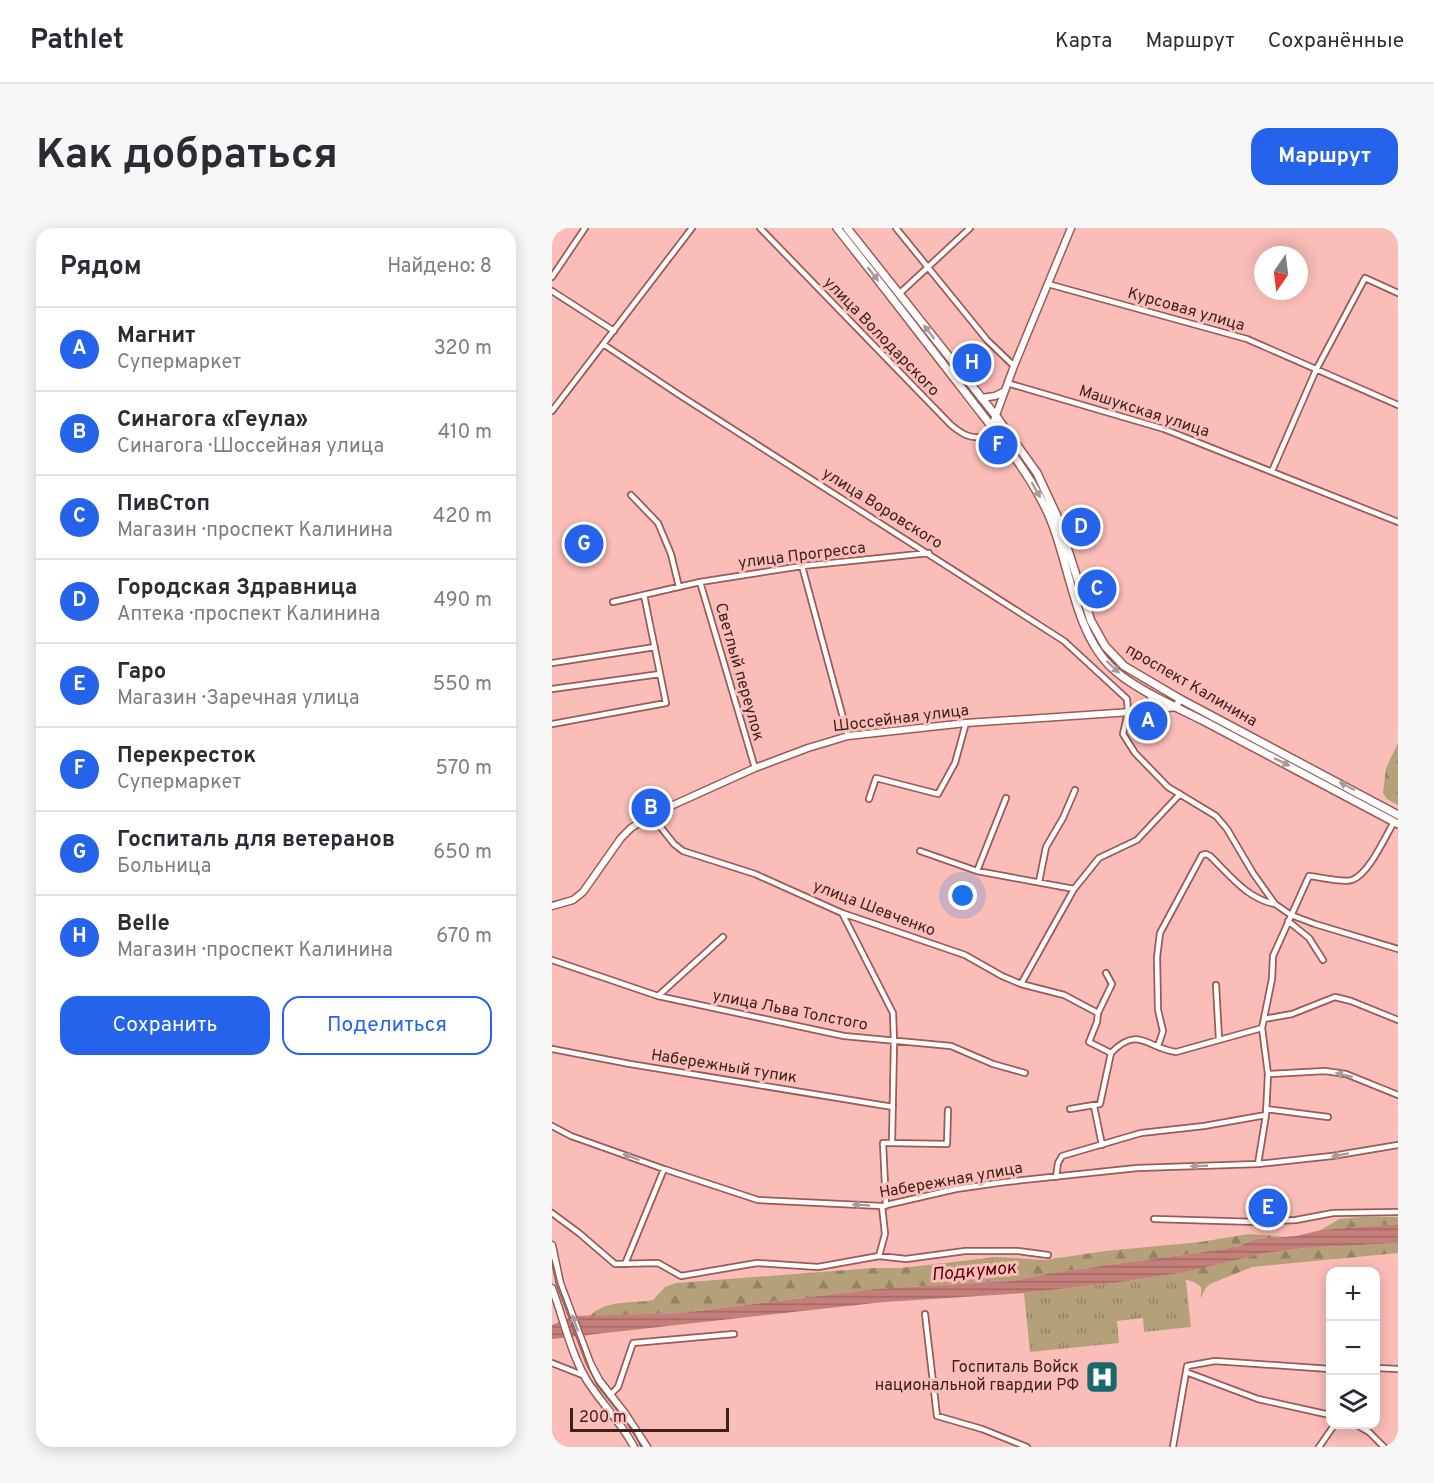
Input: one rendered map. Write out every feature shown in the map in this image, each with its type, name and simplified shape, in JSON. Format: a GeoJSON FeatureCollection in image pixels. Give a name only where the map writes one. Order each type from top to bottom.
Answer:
{"type":"FeatureCollection","features":[{"type":"Feature","properties":{"kind":"main road","name":"проспект Калинина"},"geometry":{"type":"LineString","coordinates":[[837,228],[1028,475],[1052,520],[1079,610],[1094,646],[1109,665],[1118,673],[1176,707],[1397,820]]}},
{"type":"Feature","properties":{"kind":"main road","name":"проспект Калинина"},"geometry":{"type":"LineString","coordinates":[[847,228],[996,416],[1037,473],[1057,516],[1091,621],[1105,646],[1124,666],[1397,820]]}},
{"type":"Feature","properties":{"kind":"main road"},"geometry":{"type":"LineString","coordinates":[[992,426],[1007,383],[1071,228]]}},
{"type":"Feature","properties":{"kind":"main road"},"geometry":{"type":"LineString","coordinates":[[981,398],[996,396],[1004,391]]}},
{"type":"Feature","properties":{"kind":"main road","name":"проспект Калинина"},"geometry":{"type":"LineString","coordinates":[[1146,690],[1152,696],[1153,701],[1146,711]]}},
{"type":"Feature","properties":{"kind":"main road"},"geometry":{"type":"LineString","coordinates":[[1176,707],[1180,699]]}},
{"type":"Feature","properties":{"kind":"main road","name":"Шоссейная улица"},"geometry":{"type":"LineString","coordinates":[[552,906],[573,900],[583,892],[621,838],[631,828],[651,815],[755,768],[808,748],[849,736],[966,723],[1176,707]]}},
{"type":"Feature","properties":{"kind":"main road"},"geometry":{"type":"LineString","coordinates":[[552,1245],[554,1270],[590,1363],[647,1447]]}},
{"type":"Feature","properties":{"kind":"main road"},"geometry":{"type":"LineString","coordinates":[[552,1288],[585,1376],[634,1447]]}},
{"type":"Feature","properties":{"kind":"street"},"geometry":{"type":"LineString","coordinates":[[552,277],[585,228]]}},
{"type":"Feature","properties":{"kind":"street"},"geometry":{"type":"LineString","coordinates":[[552,411],[692,228]]}},
{"type":"Feature","properties":{"kind":"street","name":"улица Володарского"},"geometry":{"type":"LineString","coordinates":[[760,228],[951,425],[962,434],[976,439],[986,436],[992,426]]}},
{"type":"Feature","properties":{"kind":"street"},"geometry":{"type":"LineString","coordinates":[[896,228],[987,340],[1014,366]]}},
{"type":"Feature","properties":{"kind":"street"},"geometry":{"type":"LineString","coordinates":[[899,294],[970,228]]}},
{"type":"Feature","properties":{"kind":"street"},"geometry":{"type":"LineString","coordinates":[[1272,471],[1315,370],[1365,278],[1398,292]]}},
{"type":"Feature","properties":{"kind":"street","name":"Курсовая улица"},"geometry":{"type":"LineString","coordinates":[[1048,284],[1247,339],[1398,405]]}},
{"type":"Feature","properties":{"kind":"street"},"geometry":{"type":"LineString","coordinates":[[552,291],[614,331]]}},
{"type":"Feature","properties":{"kind":"street","name":"улица Воровского"},"geometry":{"type":"LineString","coordinates":[[603,344],[1064,640],[1127,699],[1128,712]]}},
{"type":"Feature","properties":{"kind":"street","name":"Машукская улица"},"geometry":{"type":"LineString","coordinates":[[1007,383],[1164,429],[1398,522]]}},
{"type":"Feature","properties":{"kind":"street"},"geometry":{"type":"LineString","coordinates":[[631,495],[658,523],[671,554],[679,587]]}},
{"type":"Feature","properties":{"kind":"street","name":"улица Прогресса"},"geometry":{"type":"LineString","coordinates":[[613,602],[700,582],[802,566],[929,553]]}},
{"type":"Feature","properties":{"kind":"street"},"geometry":{"type":"LineString","coordinates":[[802,566],[849,736]]}},
{"type":"Feature","properties":{"kind":"street","name":"Светлый переулок"},"geometry":{"type":"LineString","coordinates":[[700,582],[755,768]]}},
{"type":"Feature","properties":{"kind":"street"},"geometry":{"type":"LineString","coordinates":[[552,724],[666,704],[644,595]]}},
{"type":"Feature","properties":{"kind":"street"},"geometry":{"type":"LineString","coordinates":[[552,663],[655,647]]}},
{"type":"Feature","properties":{"kind":"street"},"geometry":{"type":"LineString","coordinates":[[552,689],[660,674]]}},
{"type":"Feature","properties":{"kind":"street"},"geometry":{"type":"LineString","coordinates":[[1128,712],[1123,734],[1135,753],[1168,787],[1216,816],[1227,829],[1253,873],[1275,904],[1291,915],[1315,924],[1398,949]]}},
{"type":"Feature","properties":{"kind":"street"},"geometry":{"type":"LineString","coordinates":[[868,799],[876,778],[938,794],[955,763],[966,723]]}},
{"type":"Feature","properties":{"kind":"street"},"geometry":{"type":"LineString","coordinates":[[1039,882],[1046,847],[1064,818],[1075,790]]}},
{"type":"Feature","properties":{"kind":"street"},"geometry":{"type":"LineString","coordinates":[[1021,984],[1074,889],[1099,858],[1137,840],[1180,794]]}},
{"type":"Feature","properties":{"kind":"street"},"geometry":{"type":"LineString","coordinates":[[977,871],[1006,798]]}},
{"type":"Feature","properties":{"kind":"street","name":"улица Шевченко"},"geometry":{"type":"LineString","coordinates":[[651,815],[682,851],[755,874],[842,913],[965,955],[1002,976],[1021,984],[1064,995],[1098,1013]]}},
{"type":"Feature","properties":{"kind":"street"},"geometry":{"type":"LineString","coordinates":[[1258,1164],[1266,1112],[1268,1074],[1262,1028],[1272,979],[1273,956],[1309,876],[1351,881],[1361,875],[1397,820]]}},
{"type":"Feature","properties":{"kind":"street"},"geometry":{"type":"LineString","coordinates":[[920,851],[977,871],[1074,889]]}},
{"type":"Feature","properties":{"kind":"street"},"geometry":{"type":"LineString","coordinates":[[1158,1046],[1163,1031],[1158,1010],[1157,957],[1160,933],[1202,855],[1206,854],[1251,895],[1275,904]]}},
{"type":"Feature","properties":{"kind":"street"},"geometry":{"type":"LineString","coordinates":[[842,913],[893,1013],[892,1143]]}},
{"type":"Feature","properties":{"kind":"street"},"geometry":{"type":"LineString","coordinates":[[1288,921],[1309,938],[1323,960]]}},
{"type":"Feature","properties":{"kind":"street"},"geometry":{"type":"LineString","coordinates":[[658,996],[723,937]]}},
{"type":"Feature","properties":{"kind":"street","name":"улица Льва Толстого"},"geometry":{"type":"LineString","coordinates":[[552,960],[658,996],[844,1036],[951,1046],[993,1064],[1025,1073]]}},
{"type":"Feature","properties":{"kind":"street"},"geometry":{"type":"LineString","coordinates":[[1106,973],[1112,984],[1098,1013],[1089,1042],[1111,1053]]}},
{"type":"Feature","properties":{"kind":"street"},"geometry":{"type":"LineString","coordinates":[[1216,985],[1218,1039]]}},
{"type":"Feature","properties":{"kind":"street"},"geometry":{"type":"LineString","coordinates":[[1264,1019],[1292,1014],[1335,997],[1398,1020]]}},
{"type":"Feature","properties":{"kind":"street"},"geometry":{"type":"LineString","coordinates":[[1070,1108],[1100,1104],[1111,1053],[1123,1041],[1132,1039],[1150,1042],[1176,1052],[1262,1028]]}},
{"type":"Feature","properties":{"kind":"street","name":"Набережный тупик"},"geometry":{"type":"LineString","coordinates":[[552,1049],[893,1107]]}},
{"type":"Feature","properties":{"kind":"street"},"geometry":{"type":"LineString","coordinates":[[1268,1074],[1325,1071],[1346,1074],[1398,1095]]}},
{"type":"Feature","properties":{"kind":"street"},"geometry":{"type":"LineString","coordinates":[[1094,1106],[1102,1145]]}},
{"type":"Feature","properties":{"kind":"street"},"geometry":{"type":"LineString","coordinates":[[879,1256],[885,1234],[883,1143],[947,1144],[948,1110]]}},
{"type":"Feature","properties":{"kind":"street"},"geometry":{"type":"LineString","coordinates":[[1056,1177],[1058,1163],[1062,1156],[1141,1132],[1204,1126],[1266,1112],[1328,1118]]}},
{"type":"Feature","properties":{"kind":"street","name":"Набережная улица"},"geometry":{"type":"LineString","coordinates":[[552,1126],[571,1136],[758,1200],[884,1206],[956,1189],[1056,1177],[1137,1168],[1258,1164],[1332,1156],[1398,1145]]}},
{"type":"Feature","properties":{"kind":"street"},"geometry":{"type":"LineString","coordinates":[[626,1264],[664,1169]]}},
{"type":"Feature","properties":{"kind":"street"},"geometry":{"type":"LineString","coordinates":[[1154,1218],[1257,1222],[1296,1220],[1332,1214],[1398,1212]]}},
{"type":"Feature","properties":{"kind":"street"},"geometry":{"type":"LineString","coordinates":[[552,1213],[615,1264],[658,1263],[681,1276],[757,1263],[818,1267],[879,1256],[906,1260],[965,1251],[1018,1251],[1048,1255]]}},
{"type":"Feature","properties":{"kind":"street"},"geometry":{"type":"LineString","coordinates":[[925,1314],[937,1416],[981,1429],[1027,1447]]}},
{"type":"Feature","properties":{"kind":"street"},"geometry":{"type":"LineString","coordinates":[[610,1395],[618,1387],[633,1342],[734,1334]]}},
{"type":"Feature","properties":{"kind":"street"},"geometry":{"type":"LineString","coordinates":[[1186,1369],[1215,1361],[1326,1369]]}},
{"type":"Feature","properties":{"kind":"street"},"geometry":{"type":"LineString","coordinates":[[552,1363],[585,1376]]}},
{"type":"Feature","properties":{"kind":"street"},"geometry":{"type":"LineString","coordinates":[[1380,1368],[1398,1369]]}},
{"type":"Feature","properties":{"kind":"street"},"geometry":{"type":"LineString","coordinates":[[1186,1369],[1258,1399],[1326,1413]]}},
{"type":"Feature","properties":{"kind":"street"},"geometry":{"type":"LineString","coordinates":[[1173,1447],[1186,1369]]}},
{"type":"Feature","properties":{"kind":"street"},"geometry":{"type":"LineString","coordinates":[[1319,1447],[1332,1429]]}},
{"type":"Feature","properties":{"kind":"street"},"geometry":{"type":"LineString","coordinates":[[1364,1429],[1370,1432],[1384,1447]]}},
{"type":"Feature","properties":{"kind":"green space"},"geometry":{"type":"Polygon","coordinates":[[[1398,743],[1398,805],[1387,799],[1383,793],[1386,768],[1398,743]]]}},
{"type":"Feature","properties":{"kind":"green space"},"geometry":{"type":"Polygon","coordinates":[[[1398,1217],[1398,1224],[1321,1230],[1339,1219],[1398,1217]]]}},
{"type":"Feature","properties":{"kind":"green space"},"geometry":{"type":"Polygon","coordinates":[[[1249,1234],[1286,1237],[1256,1239],[1239,1246],[1217,1250],[1051,1273],[1012,1281],[875,1289],[681,1313],[590,1316],[611,1305],[653,1300],[665,1287],[676,1283],[901,1268],[996,1257],[1045,1260],[1249,1234]]]}},
{"type":"Feature","properties":{"kind":"green space"},"geometry":{"type":"Polygon","coordinates":[[[1398,1243],[1398,1253],[1252,1267],[1210,1284],[1201,1298],[1199,1286],[1171,1274],[1265,1253],[1306,1248],[1398,1243]]]}},
{"type":"Feature","properties":{"kind":"green space"},"geometry":{"type":"Polygon","coordinates":[[[1185,1272],[1191,1327],[1144,1332],[1143,1318],[1117,1321],[1119,1343],[1030,1352],[1024,1293],[1185,1272]]]}},
{"type":"Feature","properties":{"kind":"shaded area","name":"Подкумок"},"geometry":{"type":"Polygon","coordinates":[[[1398,1224],[1398,1243],[1306,1248],[1265,1253],[1185,1272],[1122,1282],[1024,1293],[884,1302],[552,1339],[552,1325],[574,1316],[681,1313],[875,1289],[1012,1281],[1051,1273],[1217,1250],[1239,1246],[1256,1239],[1297,1236],[1321,1230],[1398,1224]]]}},
{"type":"Feature","properties":{"kind":"tram line"},"geometry":{"type":"LineString","coordinates":[[552,1260],[558,1284],[597,1385],[633,1430],[641,1447]]}},
{"type":"Feature","properties":{"kind":"place","name":"Belle"},"geometry":{"type":"Point","coordinates":[972,363]}},
{"type":"Feature","properties":{"kind":"place","name":"Перекресток"},"geometry":{"type":"Point","coordinates":[998,445]}},
{"type":"Feature","properties":{"kind":"place","name":"Городская Здравница"},"geometry":{"type":"Point","coordinates":[1081,527]}},
{"type":"Feature","properties":{"kind":"place","name":"Госпиталь для ветеранов"},"geometry":{"type":"Point","coordinates":[584,544]}},
{"type":"Feature","properties":{"kind":"place","name":"ПивСтоп"},"geometry":{"type":"Point","coordinates":[1097,589]}},
{"type":"Feature","properties":{"kind":"place","name":"Магнит"},"geometry":{"type":"Point","coordinates":[1148,721]}},
{"type":"Feature","properties":{"kind":"place","name":"Синагога «Геула»"},"geometry":{"type":"Point","coordinates":[651,808]}},
{"type":"Feature","properties":{"kind":"place","name":"Гаро"},"geometry":{"type":"Point","coordinates":[1268,1208]}},
{"type":"Feature","properties":{"kind":"place","name":"Госпиталь Войск национальной гвардии РФ"},"geometry":{"type":"Point","coordinates":[1102,1377]}}]}
